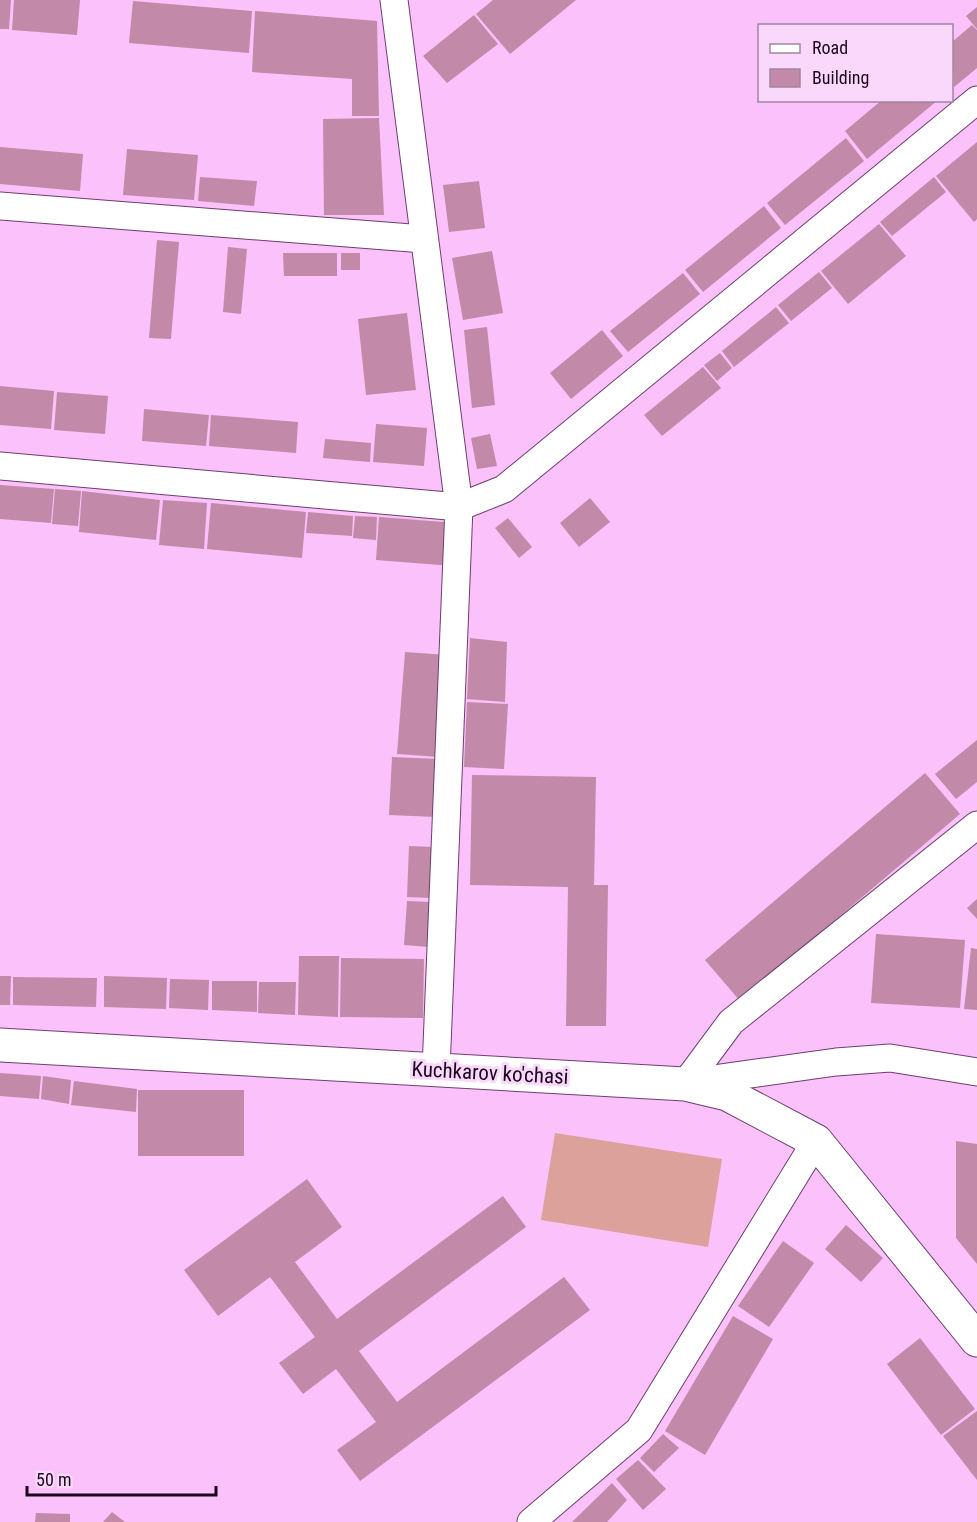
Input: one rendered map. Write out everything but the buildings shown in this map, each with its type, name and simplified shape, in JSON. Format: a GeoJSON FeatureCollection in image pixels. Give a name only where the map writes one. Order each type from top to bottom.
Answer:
{"type":"FeatureCollection","features":[{"type":"Feature","properties":{"kind":"main road","name":"Kuchkarov ko'chasi"},"geometry":{"type":"LineString","coordinates":[[0,1045],[685,1083]]}},
{"type":"Feature","properties":{"kind":"main road"},"geometry":{"type":"LineString","coordinates":[[685,1083],[727,1094],[816,1141],[977,1340]]}},
{"type":"Feature","properties":{"kind":"street"},"geometry":{"type":"LineString","coordinates":[[401,0],[393,0],[459,507],[436,1070]]}},
{"type":"Feature","properties":{"kind":"street"},"geometry":{"type":"LineString","coordinates":[[0,466],[459,507],[504,489],[977,100]]}},
{"type":"Feature","properties":{"kind":"street"},"geometry":{"type":"LineString","coordinates":[[0,206],[424,239]]}},
{"type":"Feature","properties":{"kind":"street"},"geometry":{"type":"LineString","coordinates":[[685,1083],[731,1022],[977,825]]}},
{"type":"Feature","properties":{"kind":"street","name":"Kuchkarov ko'chasi"},"geometry":{"type":"LineString","coordinates":[[685,1083],[836,1062],[890,1058],[977,1072]]}},
{"type":"Feature","properties":{"kind":"street"},"geometry":{"type":"LineString","coordinates":[[531,1522],[639,1430],[816,1141]]}},
{"type":"Feature","properties":{"kind":"shaded area"},"geometry":{"type":"Polygon","coordinates":[[[555,1133],[722,1159],[708,1247],[541,1220],[555,1133]]]}}]}
